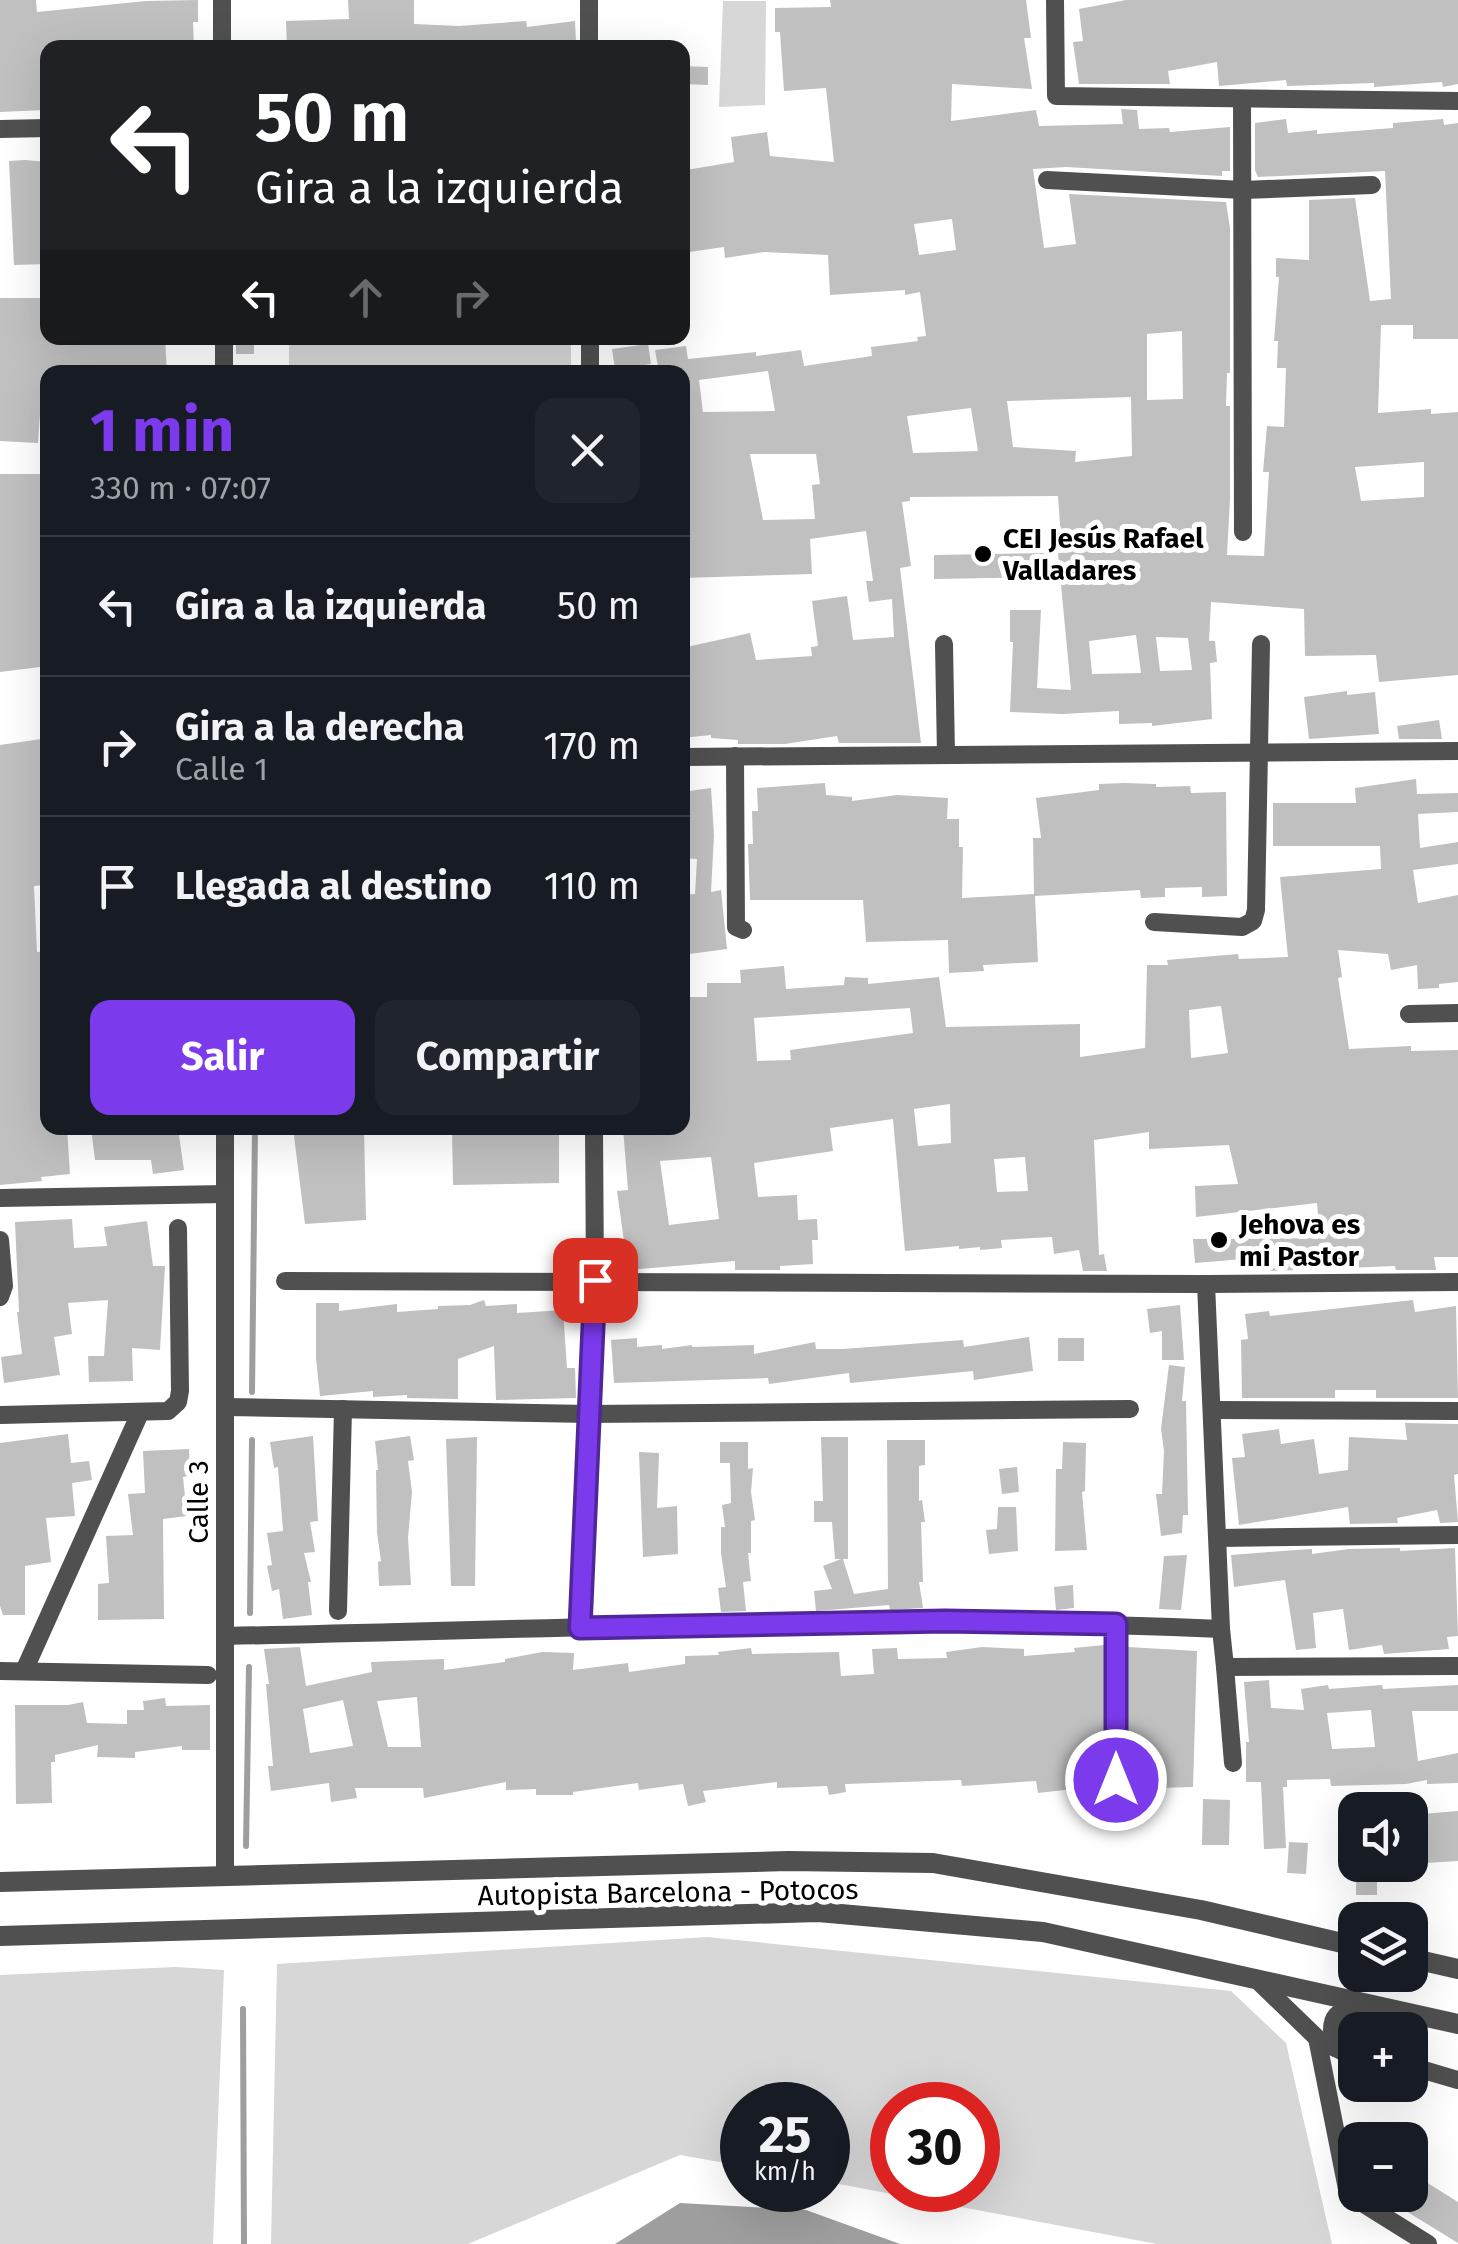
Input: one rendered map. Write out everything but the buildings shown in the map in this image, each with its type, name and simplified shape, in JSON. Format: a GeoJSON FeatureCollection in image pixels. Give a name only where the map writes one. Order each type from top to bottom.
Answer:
{"type":"FeatureCollection","features":[{"type":"Feature","properties":{"kind":"street"},"geometry":{"type":"LineString","coordinates":[[222,0],[222,40]]}},
{"type":"Feature","properties":{"kind":"street"},"geometry":{"type":"LineString","coordinates":[[589,0],[589,40]]}},
{"type":"Feature","properties":{"kind":"street"},"geometry":{"type":"LineString","coordinates":[[1055,0],[1056,96],[1458,101]]}},
{"type":"Feature","properties":{"kind":"street"},"geometry":{"type":"LineString","coordinates":[[1242,98],[1243,532]]}},
{"type":"Feature","properties":{"kind":"street"},"geometry":{"type":"LineString","coordinates":[[0,129],[40,128]]}},
{"type":"Feature","properties":{"kind":"street"},"geometry":{"type":"LineString","coordinates":[[1046,180],[1243,190],[1372,185]]}},
{"type":"Feature","properties":{"kind":"street"},"geometry":{"type":"LineString","coordinates":[[944,644],[946,755]]}},
{"type":"Feature","properties":{"kind":"street"},"geometry":{"type":"LineString","coordinates":[[1154,922],[1242,926],[1253,921],[1261,644]]}},
{"type":"Feature","properties":{"kind":"street"},"geometry":{"type":"LineString","coordinates":[[690,757],[1458,751]]}},
{"type":"Feature","properties":{"kind":"street"},"geometry":{"type":"LineString","coordinates":[[735,756],[736,927],[743,930]]}},
{"type":"Feature","properties":{"kind":"street"},"geometry":{"type":"LineString","coordinates":[[1409,1014],[1458,1013]]}},
{"type":"Feature","properties":{"kind":"street","name":"Calle 3"},"geometry":{"type":"LineString","coordinates":[[225,1135],[225,1876]]}},
{"type":"Feature","properties":{"kind":"street"},"geometry":{"type":"LineString","coordinates":[[580,1628],[595,1280],[594,1135]]}},
{"type":"Feature","properties":{"kind":"street"},"geometry":{"type":"LineString","coordinates":[[0,1198],[225,1194]]}},
{"type":"Feature","properties":{"kind":"street"},"geometry":{"type":"LineString","coordinates":[[0,1415],[168,1411],[178,1402],[178,1228]]}},
{"type":"Feature","properties":{"kind":"street"},"geometry":{"type":"LineString","coordinates":[[0,1240],[4,1286],[0,1297]]}},
{"type":"Feature","properties":{"kind":"street"},"geometry":{"type":"LineString","coordinates":[[285,1281],[1458,1282]]}},
{"type":"Feature","properties":{"kind":"street"},"geometry":{"type":"LineString","coordinates":[[1206,1284],[1221,1629],[1233,1763]]}},
{"type":"Feature","properties":{"kind":"street"},"geometry":{"type":"LineString","coordinates":[[226,1407],[588,1414],[1130,1409]]}},
{"type":"Feature","properties":{"kind":"street"},"geometry":{"type":"LineString","coordinates":[[338,1612],[343,1409]]}},
{"type":"Feature","properties":{"kind":"street"},"geometry":{"type":"LineString","coordinates":[[1214,1410],[1458,1411]]}},
{"type":"Feature","properties":{"kind":"street"},"geometry":{"type":"LineString","coordinates":[[24,1671],[140,1413]]}},
{"type":"Feature","properties":{"kind":"street"},"geometry":{"type":"LineString","coordinates":[[1218,1538],[1458,1534]]}},
{"type":"Feature","properties":{"kind":"street"},"geometry":{"type":"LineString","coordinates":[[226,1636],[945,1621],[1221,1629]]}},
{"type":"Feature","properties":{"kind":"street"},"geometry":{"type":"LineString","coordinates":[[1116,1624],[1116,1780]]}},
{"type":"Feature","properties":{"kind":"street"},"geometry":{"type":"LineString","coordinates":[[1226,1668],[1458,1666]]}},
{"type":"Feature","properties":{"kind":"street"},"geometry":{"type":"LineString","coordinates":[[0,1671],[208,1675]]}},
{"type":"Feature","properties":{"kind":"street","name":"Autopista Barcelona - Potocos"},"geometry":{"type":"LineString","coordinates":[[0,1882],[769,1862],[933,1862],[1202,1910],[1338,1942]]}},
{"type":"Feature","properties":{"kind":"street","name":"Autopista Barcelona - Potocos"},"geometry":{"type":"LineString","coordinates":[[0,1936],[818,1912],[1043,1932],[1458,2024]]}},
{"type":"Feature","properties":{"kind":"street"},"geometry":{"type":"LineString","coordinates":[[1428,1962],[1458,1970]]}},
{"type":"Feature","properties":{"kind":"street"},"geometry":{"type":"LineString","coordinates":[[1253,1976],[1317,2038],[1336,2048]]}},
{"type":"Feature","properties":{"kind":"street"},"geometry":{"type":"LineString","coordinates":[[1336,2048],[1331,2031],[1334,2017],[1342,2010],[1381,2006]]}},
{"type":"Feature","properties":{"kind":"street"},"geometry":{"type":"LineString","coordinates":[[1317,2038],[1348,2194],[1428,2244]]}},
{"type":"Feature","properties":{"kind":"street"},"geometry":{"type":"LineString","coordinates":[[1428,2071],[1458,2080]]}},
{"type":"Feature","properties":{"kind":"shaded area"},"geometry":{"type":"Polygon","coordinates":[[[723,1],[766,1],[765,105],[719,107],[723,1]]]}},
{"type":"Feature","properties":{"kind":"shaded area"},"geometry":{"type":"Polygon","coordinates":[[[289,345],[571,345],[571,365],[289,365],[289,345]]]}},
{"type":"Feature","properties":{"kind":"shaded area"},"geometry":{"type":"Polygon","coordinates":[[[707,1937],[1231,1991],[1286,2043],[1332,2244],[1157,2244],[987,2212],[1000,2212],[1000,2082],[870,2082],[870,2190],[850,2186],[850,2082],[720,2082],[720,2162],[680,2155],[468,2244],[271,2244],[277,1964],[707,1937]]]}},
{"type":"Feature","properties":{"kind":"shaded area"},"geometry":{"type":"Polygon","coordinates":[[[176,1967],[224,1970],[213,2244],[0,2244],[0,1975],[176,1967]]]}},
{"type":"Feature","properties":{"kind":"shaded area"},"geometry":{"type":"Polygon","coordinates":[[[680,2203],[720,2205],[720,2212],[812,2212],[900,2244],[615,2244],[680,2203]]]}},
{"type":"Feature","properties":{"kind":"waterway"},"geometry":{"type":"LineString","coordinates":[[252,1392],[255,1135]]}},
{"type":"Feature","properties":{"kind":"waterway"},"geometry":{"type":"LineString","coordinates":[[250,1613],[252,1440]]}},
{"type":"Feature","properties":{"kind":"waterway"},"geometry":{"type":"LineString","coordinates":[[246,1846],[249,1667]]}},
{"type":"Feature","properties":{"kind":"waterway"},"geometry":{"type":"LineString","coordinates":[[243,2009],[244,2244]]}},
{"type":"Feature","properties":{"kind":"place","name":"CEI Jesús Rafael Valladares"},"geometry":{"type":"Point","coordinates":[983,554]}},
{"type":"Feature","properties":{"kind":"place","name":"Jehova es mi Pastor"},"geometry":{"type":"Point","coordinates":[1219,1240]}},
{"type":"Feature","properties":{"kind":"route"},"geometry":{"type":"LineString","coordinates":[[595,1280],[580,1628],[945,1621],[1116,1624],[1116,1780]]}}]}
